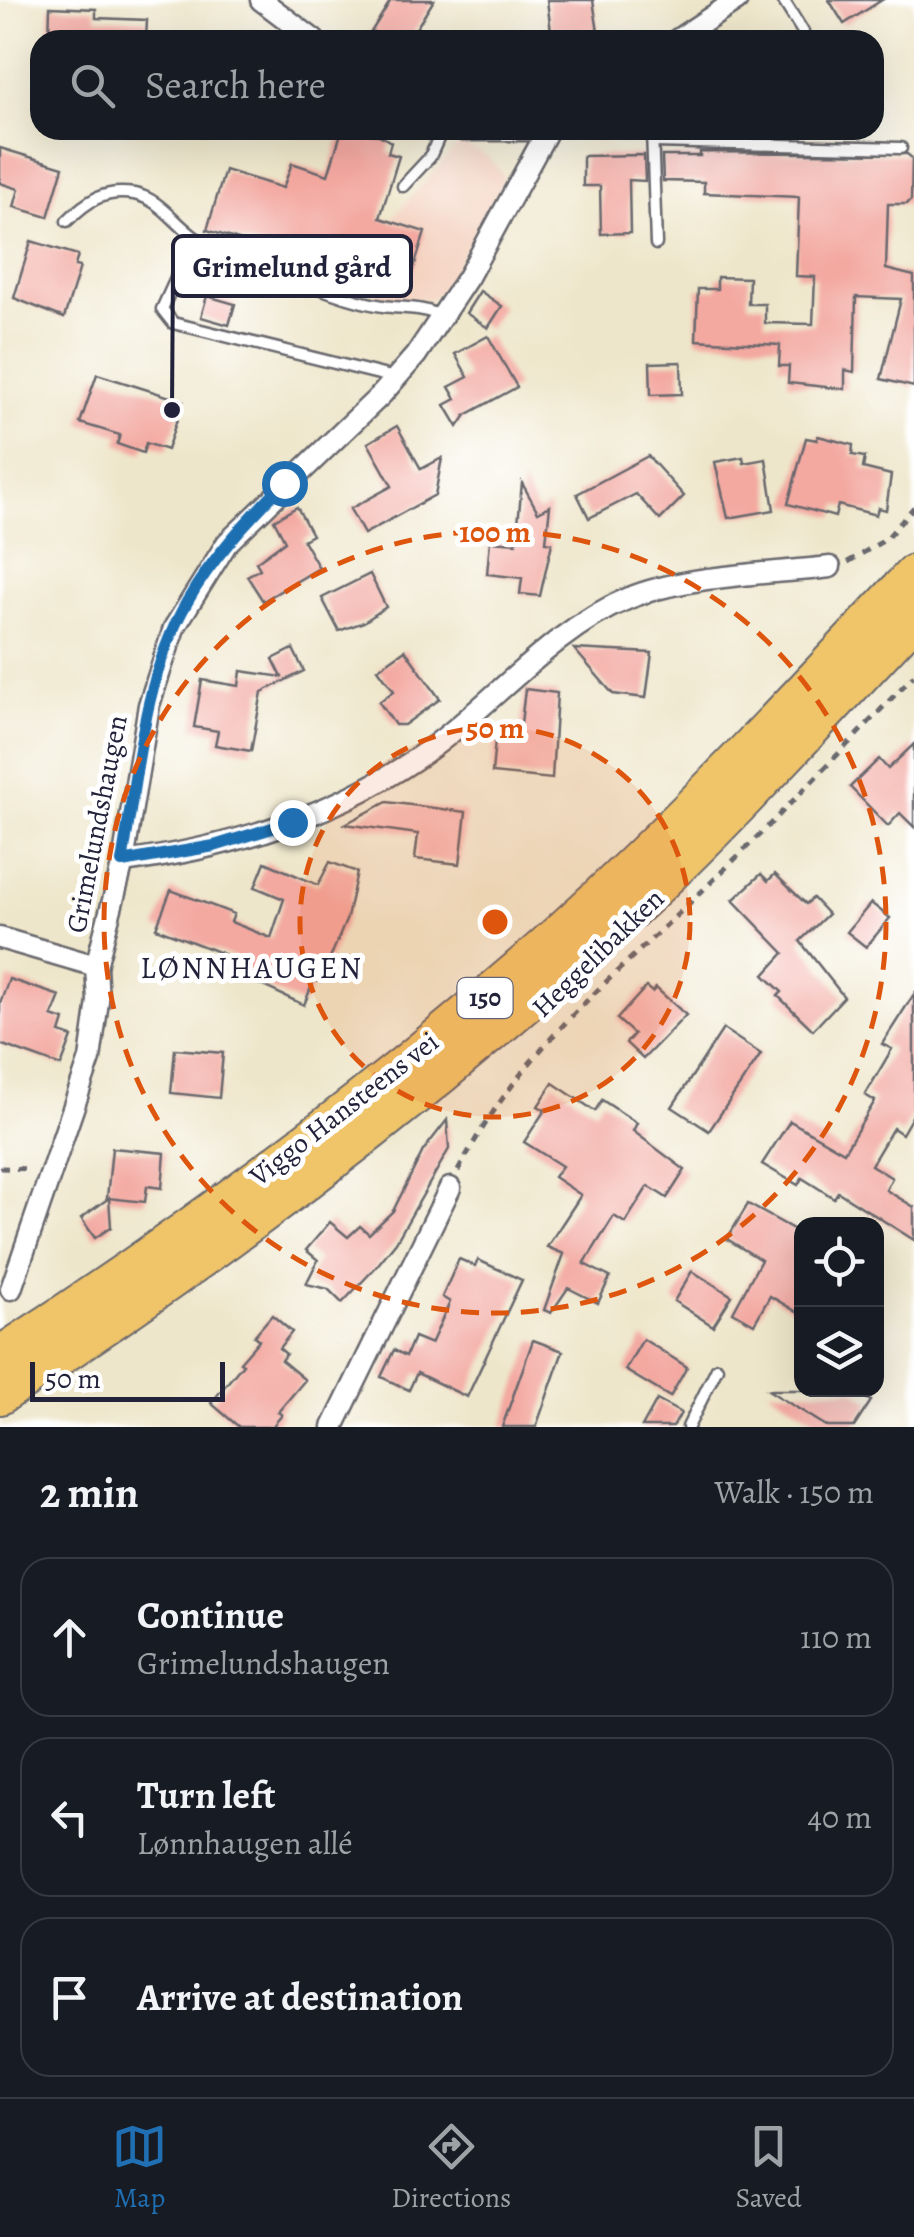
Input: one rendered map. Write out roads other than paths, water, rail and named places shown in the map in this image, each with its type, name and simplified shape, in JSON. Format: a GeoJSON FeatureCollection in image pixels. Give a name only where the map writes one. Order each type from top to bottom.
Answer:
{"type":"FeatureCollection","features":[{"type":"Feature","properties":{"kind":"highway","name":"Viggo Hansteens vei"},"geometry":{"type":"LineString","coordinates":[[0,1356],[297,1148],[518,971],[734,765],[914,574]]}},
{"type":"Feature","properties":{"kind":"highway","name":"Viggo Hansteens vei"},"geometry":{"type":"LineString","coordinates":[[0,1395],[207,1256],[434,1082],[638,903],[914,618]]}},
{"type":"Feature","properties":{"kind":"street"},"geometry":{"type":"LineString","coordinates":[[261,0],[301,30]]}},
{"type":"Feature","properties":{"kind":"street"},"geometry":{"type":"LineString","coordinates":[[692,30],[737,0]]}},
{"type":"Feature","properties":{"kind":"street","name":"Grimelundshaugen"},"geometry":{"type":"LineString","coordinates":[[11,1288],[90,1059],[98,1001],[96,966],[122,862],[150,705],[186,603],[251,516],[396,378],[442,318],[542,140]]}},
{"type":"Feature","properties":{"kind":"street"},"geometry":{"type":"LineString","coordinates":[[122,862],[248,837],[352,795],[436,745],[563,640],[631,597],[676,586],[830,567]]}},
{"type":"Feature","properties":{"kind":"street"},"geometry":{"type":"LineString","coordinates":[[0,938],[96,966]]}},
{"type":"Feature","properties":{"kind":"street"},"geometry":{"type":"LineString","coordinates":[[333,1427],[450,1188]]}},
{"type":"Feature","properties":{"kind":"lane"},"geometry":{"type":"LineString","coordinates":[[784,0],[802,30]]}},
{"type":"Feature","properties":{"kind":"lane"},"geometry":{"type":"LineString","coordinates":[[403,186],[430,157],[438,140]]}},
{"type":"Feature","properties":{"kind":"lane"},"geometry":{"type":"LineString","coordinates":[[652,140],[656,244]]}},
{"type":"Feature","properties":{"kind":"lane"},"geometry":{"type":"LineString","coordinates":[[735,140],[901,148]]}},
{"type":"Feature","properties":{"kind":"lane"},"geometry":{"type":"LineString","coordinates":[[67,221],[96,196],[132,194],[156,202],[194,239],[364,302],[432,312],[442,318]]}},
{"type":"Feature","properties":{"kind":"lane"},"geometry":{"type":"LineString","coordinates":[[194,239],[165,295],[162,309],[173,323],[396,378]]}},
{"type":"Feature","properties":{"kind":"lane"},"geometry":{"type":"LineString","coordinates":[[688,1427],[718,1368]]}},
{"type":"Feature","properties":{"kind":"place","name":"Grimelund gård"},"geometry":{"type":"Point","coordinates":[172,410]}},
{"type":"Feature","properties":{"kind":"district","name":"LØNNHAUGEN"},"geometry":{"type":"Point","coordinates":[252,968]}}]}
